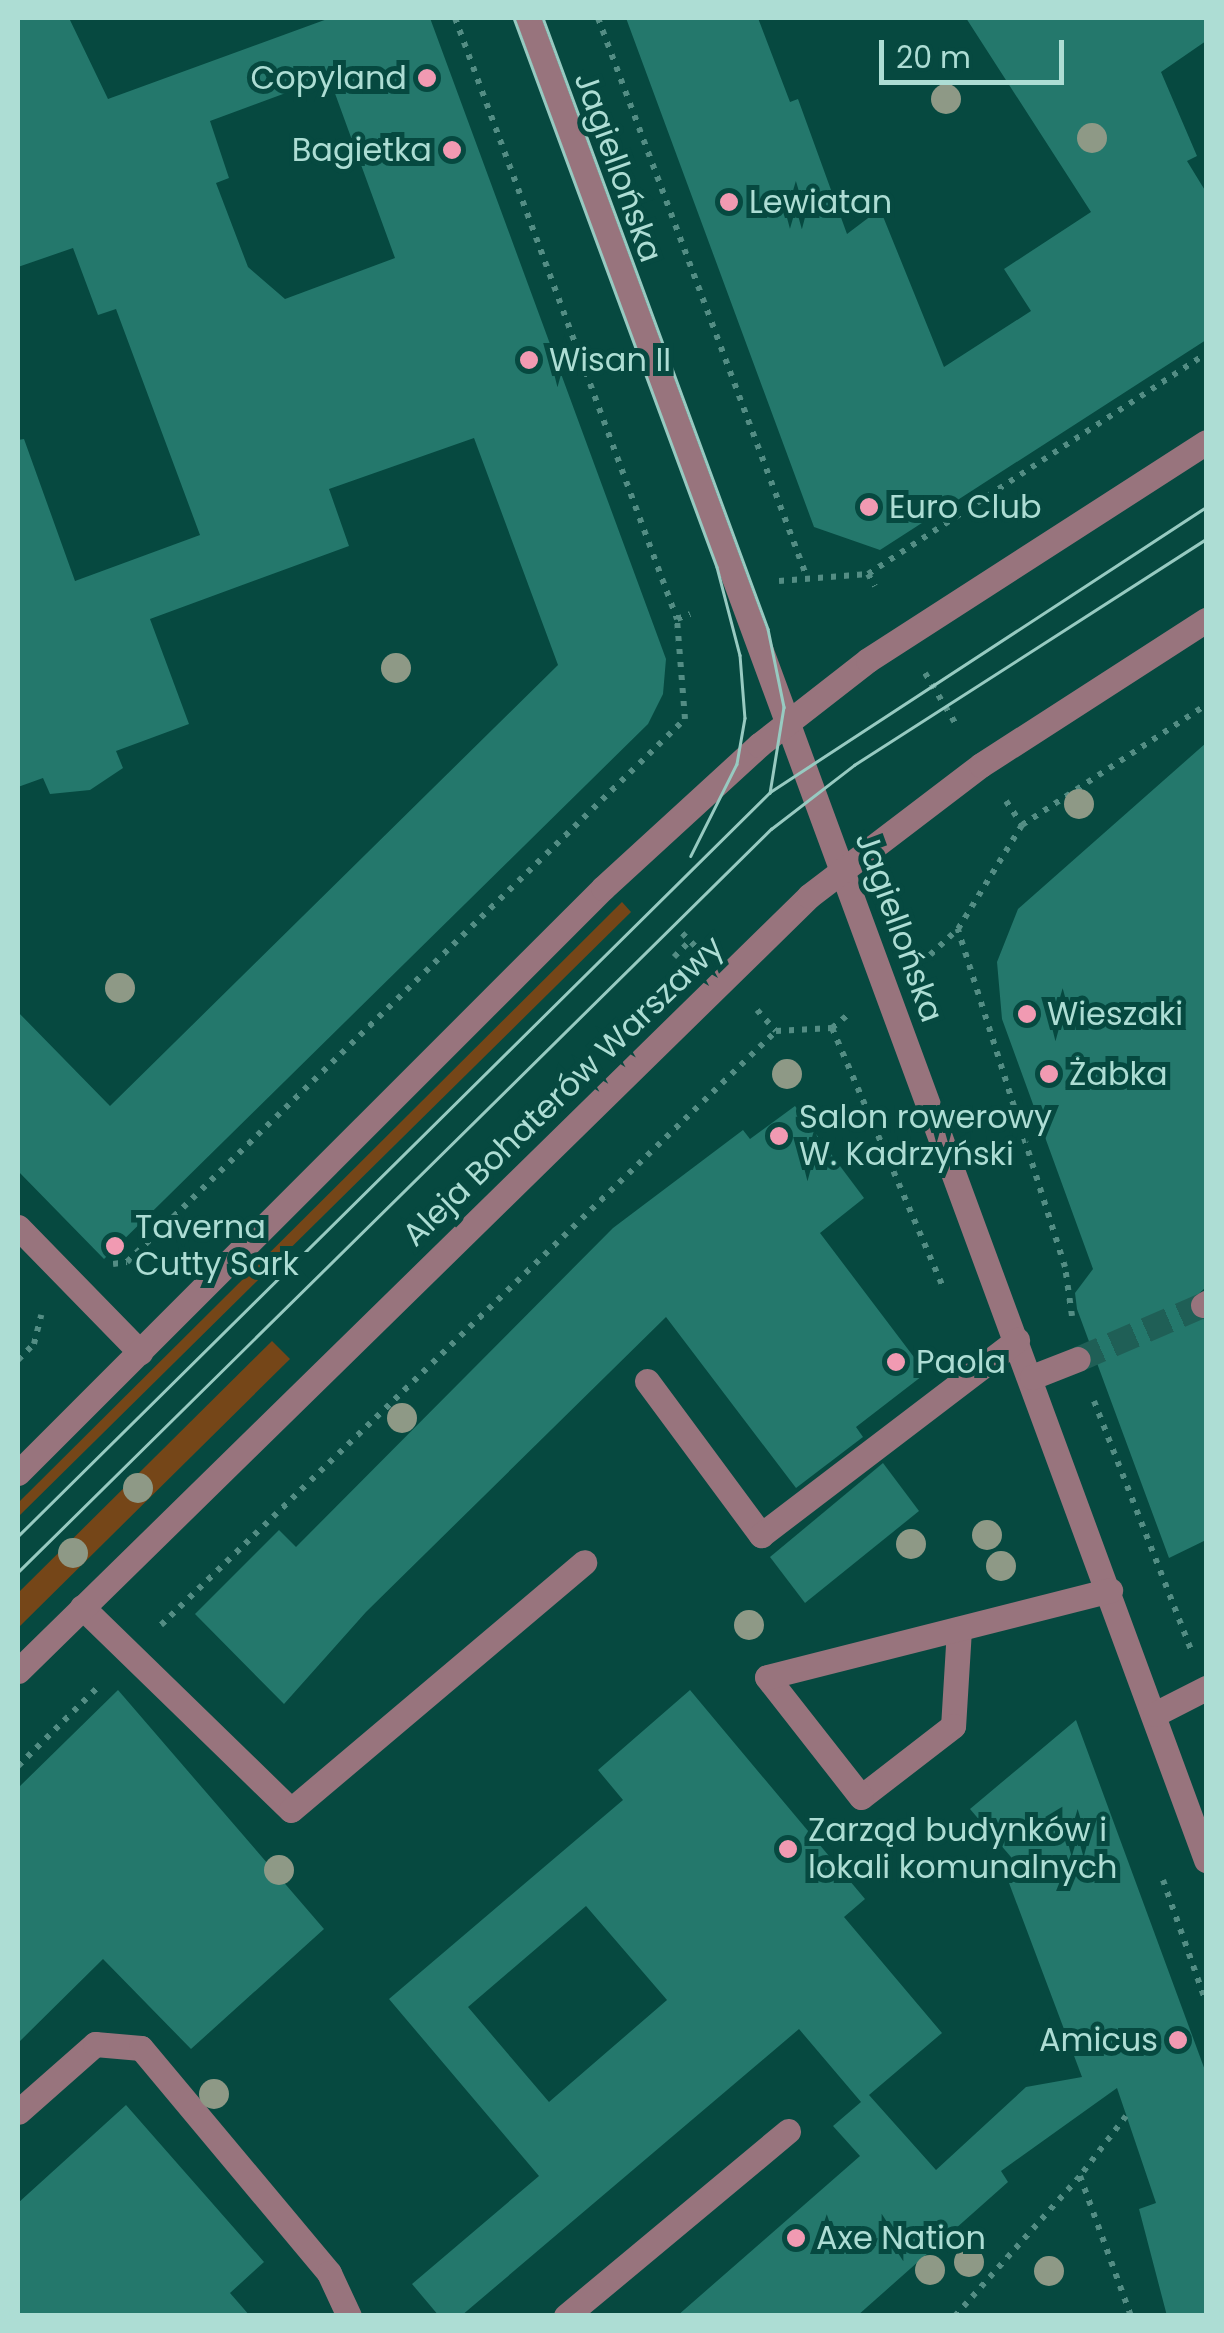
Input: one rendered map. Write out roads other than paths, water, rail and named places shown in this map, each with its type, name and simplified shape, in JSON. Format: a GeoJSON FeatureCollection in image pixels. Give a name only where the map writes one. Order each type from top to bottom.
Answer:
{"type":"FeatureCollection","features":[{"type":"Feature","properties":{"kind":"street","name":"Jagiellońska"},"geometry":{"type":"LineString","coordinates":[[528,18],[786,722],[844,866],[1206,1860]]}},
{"type":"Feature","properties":{"kind":"street"},"geometry":{"type":"LineString","coordinates":[[18,1472],[604,888],[786,722],[904,636],[1206,442]]}},
{"type":"Feature","properties":{"kind":"street","name":"Aleja Bohaterów Warszawy"},"geometry":{"type":"LineString","coordinates":[[18,1672],[844,866],[981,765],[1206,620]]}},
{"type":"Feature","properties":{"kind":"street"},"geometry":{"type":"LineString","coordinates":[[18,1227],[140,1352]]}},
{"type":"Feature","properties":{"kind":"street"},"geometry":{"type":"LineString","coordinates":[[648,1382],[761,1535],[1017,1340]]}},
{"type":"Feature","properties":{"kind":"street"},"geometry":{"type":"LineString","coordinates":[[1032,1378],[1078,1359]]}},
{"type":"Feature","properties":{"kind":"street"},"geometry":{"type":"LineString","coordinates":[[82,1607],[291,1810],[584,1562]]}},
{"type":"Feature","properties":{"kind":"street"},"geometry":{"type":"LineString","coordinates":[[959,1630],[953,1726],[861,1797],[768,1676],[1110,1590]]}},
{"type":"Feature","properties":{"kind":"street"},"geometry":{"type":"LineString","coordinates":[[1155,1714],[1203,1679]]}},
{"type":"Feature","properties":{"kind":"street"},"geometry":{"type":"LineString","coordinates":[[18,2112],[95,2044],[141,2048],[329,2273],[350,2316]]}},
{"type":"Feature","properties":{"kind":"street"},"geometry":{"type":"LineString","coordinates":[[566,2316],[788,2131]]}},
{"type":"Feature","properties":{"kind":"tunnel"},"geometry":{"type":"LineString","coordinates":[[1078,1359],[1203,1305]]}},
{"type":"Feature","properties":{"kind":"tram line"},"geometry":{"type":"LineString","coordinates":[[514,18],[717,567],[740,655],[745,718],[737,764],[691,856]]}},
{"type":"Feature","properties":{"kind":"tram line"},"geometry":{"type":"LineString","coordinates":[[543,18],[768,629],[784,707],[770,793]]}},
{"type":"Feature","properties":{"kind":"tram line"},"geometry":{"type":"LineString","coordinates":[[18,1536],[770,792],[1206,507]]}},
{"type":"Feature","properties":{"kind":"tram line"},"geometry":{"type":"LineString","coordinates":[[18,1572],[771,829],[854,765],[1206,539]]}},
{"type":"Feature","properties":{"kind":"place","name":"Copyland"},"geometry":{"type":"Point","coordinates":[427,78]}},
{"type":"Feature","properties":{"kind":"place","name":"Bagietka"},"geometry":{"type":"Point","coordinates":[452,150]}},
{"type":"Feature","properties":{"kind":"place","name":"Lewiatan"},"geometry":{"type":"Point","coordinates":[729,202]}},
{"type":"Feature","properties":{"kind":"place","name":"Wisan II"},"geometry":{"type":"Point","coordinates":[529,360]}},
{"type":"Feature","properties":{"kind":"place","name":"Euro Club"},"geometry":{"type":"Point","coordinates":[869,507]}},
{"type":"Feature","properties":{"kind":"place","name":"Wieszaki"},"geometry":{"type":"Point","coordinates":[1027,1014]}},
{"type":"Feature","properties":{"kind":"place","name":"Żabka"},"geometry":{"type":"Point","coordinates":[1049,1074]}},
{"type":"Feature","properties":{"kind":"place","name":"Salon rowerowy W. Kadrzyński"},"geometry":{"type":"Point","coordinates":[779,1136]}},
{"type":"Feature","properties":{"kind":"place","name":"Taverna Cutty Sark"},"geometry":{"type":"Point","coordinates":[115,1246]}},
{"type":"Feature","properties":{"kind":"place","name":"Paola"},"geometry":{"type":"Point","coordinates":[896,1362]}},
{"type":"Feature","properties":{"kind":"place","name":"Zarząd budynków i lokali komunalnych"},"geometry":{"type":"Point","coordinates":[788,1849]}},
{"type":"Feature","properties":{"kind":"place","name":"Amicus"},"geometry":{"type":"Point","coordinates":[1178,2040]}},
{"type":"Feature","properties":{"kind":"place","name":"Axe Nation"},"geometry":{"type":"Point","coordinates":[796,2238]}}]}
